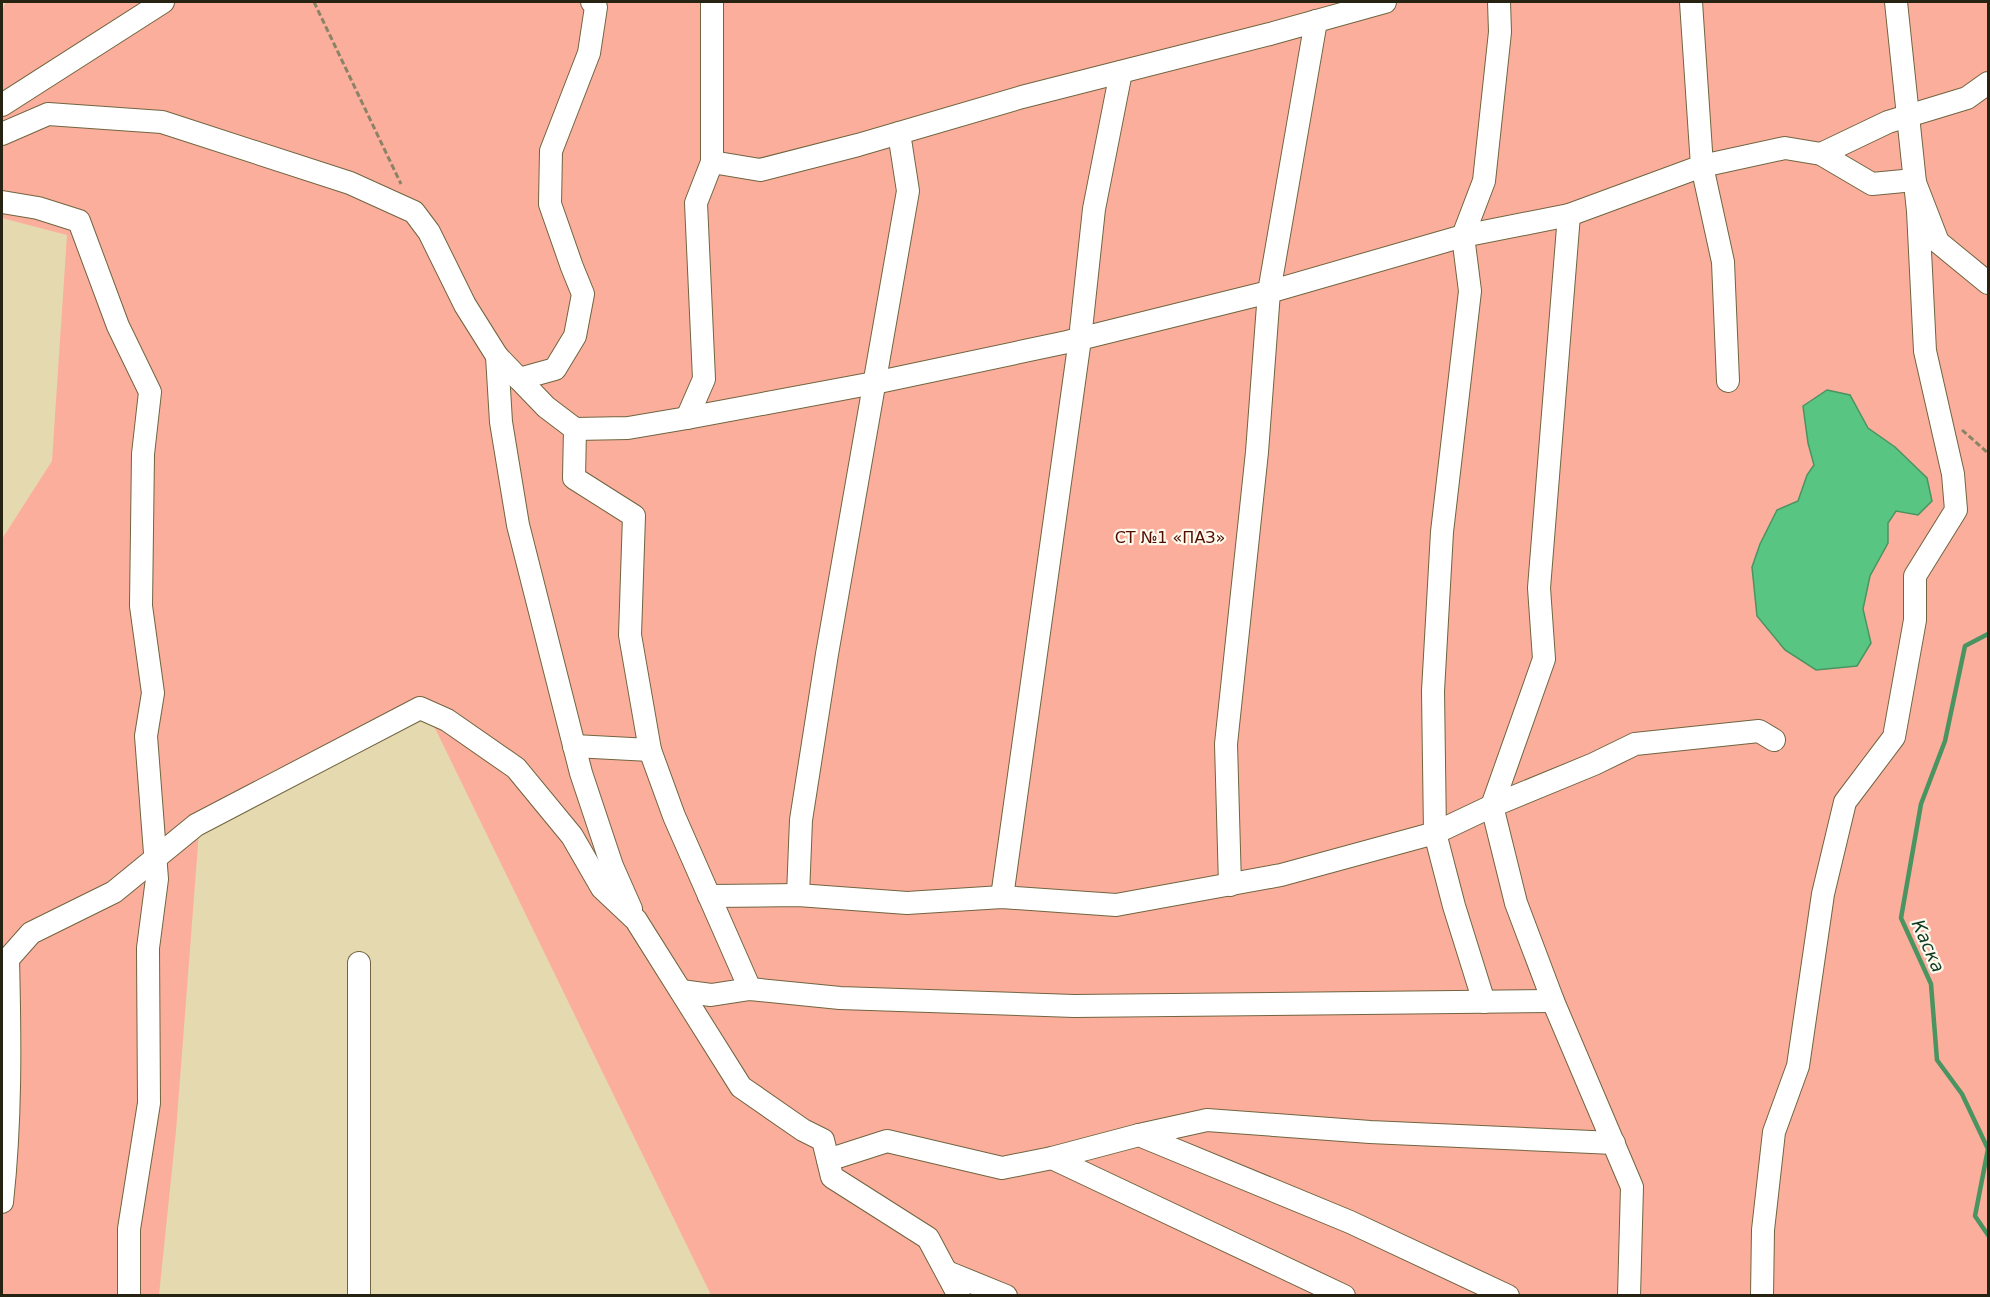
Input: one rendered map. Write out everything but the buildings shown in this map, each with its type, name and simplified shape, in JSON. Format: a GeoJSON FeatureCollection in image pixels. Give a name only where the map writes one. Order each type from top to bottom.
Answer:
{"type":"FeatureCollection","features":[{"type":"Feature","properties":{"kind":"street"},"geometry":{"type":"LineString","coordinates":[[2,105],[163,2]]}},
{"type":"Feature","properties":{"kind":"street"},"geometry":{"type":"LineString","coordinates":[[519,380],[555,369],[575,336],[583,294],[550,204],[551,151],[589,53],[596,7],[592,2]]}},
{"type":"Feature","properties":{"kind":"street"},"geometry":{"type":"LineString","coordinates":[[687,418],[704,379],[696,203],[712,162],[715,2]]}},
{"type":"Feature","properties":{"kind":"street"},"geometry":{"type":"LineString","coordinates":[[712,162],[760,170],[1022,97],[1385,2]]}},
{"type":"Feature","properties":{"kind":"street"},"geometry":{"type":"LineString","coordinates":[[1484,1002],[1454,906],[1435,833],[1433,691],[1442,543],[1470,291],[1463,236],[1484,181],[1500,32],[1499,2]]}},
{"type":"Feature","properties":{"kind":"street"},"geometry":{"type":"LineString","coordinates":[[1691,2],[1702,166],[1723,262],[1728,381]]}},
{"type":"Feature","properties":{"kind":"street"},"geometry":{"type":"LineString","coordinates":[[1762,1296],[1763,1230],[1774,1132],[1798,1066],[1823,894],[1845,802],[1894,737],[1915,620],[1915,576],[1956,510],[1953,474],[1925,351],[1918,211],[1896,2]]}},
{"type":"Feature","properties":{"kind":"street"},"geometry":{"type":"LineString","coordinates":[[1230,885],[1226,744],[1257,452],[1269,292],[1316,21]]}},
{"type":"Feature","properties":{"kind":"street"},"geometry":{"type":"LineString","coordinates":[[1002,897],[1080,339],[1094,209],[1121,72]]}},
{"type":"Feature","properties":{"kind":"street"},"geometry":{"type":"LineString","coordinates":[[1821,153],[1888,122],[1967,98],[1989,83]]}},
{"type":"Feature","properties":{"kind":"street"},"geometry":{"type":"LineString","coordinates":[[2,134],[48,114],[162,122],[350,183],[414,212],[429,232],[465,305],[497,356],[546,408],[575,429],[628,428],[687,418],[874,383],[1080,339],[1269,292],[1463,236],[1569,215],[1702,166],[1785,148],[1821,153],[1872,184],[1914,180]]}},
{"type":"Feature","properties":{"kind":"street"},"geometry":{"type":"LineString","coordinates":[[798,895],[801,820],[827,654],[908,191],[899,133]]}},
{"type":"Feature","properties":{"kind":"street"},"geometry":{"type":"LineString","coordinates":[[1914,180],[1938,242],[1989,283]]}},
{"type":"Feature","properties":{"kind":"street"},"geometry":{"type":"LineString","coordinates":[[2,202],[38,208],[79,220],[118,326],[150,393],[143,454],[141,606],[153,693],[146,736],[157,879],[148,948],[150,1103],[129,1229],[129,1296]]}},
{"type":"Feature","properties":{"kind":"street"},"geometry":{"type":"LineString","coordinates":[[1569,215],[1539,588],[1545,659],[1491,806],[1516,903],[1553,1001],[1632,1186],[1629,1296]]}},
{"type":"Feature","properties":{"kind":"street"},"geometry":{"type":"LineString","coordinates":[[497,356],[501,422],[518,525],[581,773],[612,866],[636,920],[741,1087],[803,1130],[823,1140],[832,1177],[928,1238],[959,1296]]}},
{"type":"Feature","properties":{"kind":"street"},"geometry":{"type":"LineString","coordinates":[[575,429],[574,478],[634,516],[630,636],[650,750],[675,816],[750,989]]}},
{"type":"Feature","properties":{"kind":"street"},"geometry":{"type":"LineString","coordinates":[[2,1202],[8,1145],[6,1013],[8,959],[31,933],[114,892],[196,825],[420,708],[447,720],[516,768],[572,837],[602,888],[636,920]]}},
{"type":"Feature","properties":{"kind":"street"},"geometry":{"type":"LineString","coordinates":[[709,896],[798,895],[907,903],[1002,897],[1116,905],[1281,875],[1435,833],[1491,806],[1584,768],[1635,744],[1759,731],[1774,740]]}},
{"type":"Feature","properties":{"kind":"street"},"geometry":{"type":"LineString","coordinates":[[574,746],[650,750]]}},
{"type":"Feature","properties":{"kind":"street"},"geometry":{"type":"LineString","coordinates":[[359,963],[359,1296]]}},
{"type":"Feature","properties":{"kind":"street"},"geometry":{"type":"LineString","coordinates":[[681,991],[711,995],[750,989],[840,998],[1074,1006],[1553,1001]]}},
{"type":"Feature","properties":{"kind":"street"},"geometry":{"type":"LineString","coordinates":[[828,1160],[886,1141],[1002,1168],[1208,1120],[1370,1132],[1614,1143]]}},
{"type":"Feature","properties":{"kind":"street"},"geometry":{"type":"LineString","coordinates":[[1138,1135],[1350,1222],[1508,1296]]}},
{"type":"Feature","properties":{"kind":"street"},"geometry":{"type":"LineString","coordinates":[[1052,1158],[1344,1296]]}},
{"type":"Feature","properties":{"kind":"street"},"geometry":{"type":"LineString","coordinates":[[946,1272],[1006,1296]]}},
{"type":"Feature","properties":{"kind":"path"},"geometry":{"type":"LineString","coordinates":[[314,2],[414,212]]}},
{"type":"Feature","properties":{"kind":"green space","name":"СТ №1 «ПАЗ»"},"geometry":{"type":"Polygon","coordinates":[[[6,2],[1988,2],[1988,1295],[711,1295],[433,724],[418,718],[199,832],[176,1131],[159,1295],[2,1295],[2,539],[52,461],[67,235],[2,218],[2,10],[6,2]],[[1850,395],[1808,443],[1814,465],[1807,475],[1798,501],[1777,510],[1760,544],[1752,567],[1755,590],[1871,643],[1863,609],[1870,576],[1888,543],[1888,523],[1896,511],[1918,514],[1927,478],[1894,447],[1868,428],[1850,395]]]}},
{"type":"Feature","properties":{"kind":"shaded area"},"geometry":{"type":"Polygon","coordinates":[[[1827,390],[1850,395],[1868,428],[1895,447],[1927,478],[1932,501],[1918,515],[1896,511],[1888,523],[1888,543],[1870,576],[1863,609],[1871,643],[1857,666],[1816,670],[1785,650],[1757,616],[1752,567],[1760,544],[1777,510],[1798,501],[1807,475],[1814,465],[1808,443],[1803,406],[1827,390]]]}},
{"type":"Feature","properties":{"kind":"waterway","name":"Каска"},"geometry":{"type":"LineString","coordinates":[[1988,634],[1965,646],[1945,741],[1921,804],[1901,918],[1931,984],[1937,1060],[1962,1094],[1988,1149],[1975,1216],[1988,1235]]}}]}
